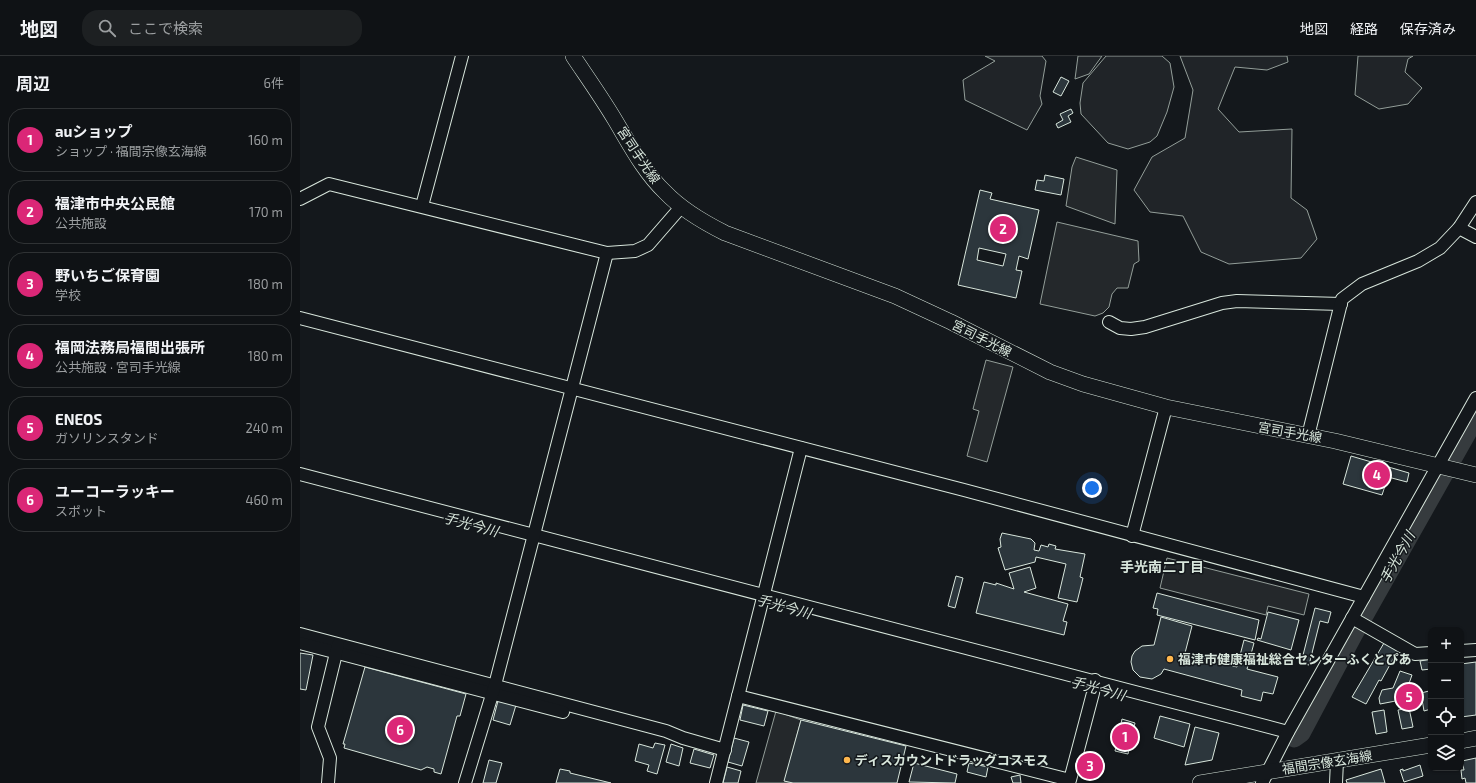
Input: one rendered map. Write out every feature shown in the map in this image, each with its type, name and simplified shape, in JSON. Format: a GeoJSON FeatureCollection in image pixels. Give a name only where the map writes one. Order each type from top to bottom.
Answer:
{"type":"FeatureCollection","features":[{"type":"Feature","properties":{"kind":"main road","name":"宮司手光線"},"geometry":{"type":"LineString","coordinates":[[573,56],[604,102],[645,168],[664,192],[681,207],[705,223],[725,233],[895,296],[951,322],[1050,372],[1083,384],[1166,407],[1308,436],[1439,465],[1476,475]]}},
{"type":"Feature","properties":{"kind":"main road"},"geometry":{"type":"LineString","coordinates":[[1464,740],[1476,738]]}},
{"type":"Feature","properties":{"kind":"main road","name":"福間宗像玄海線"},"geometry":{"type":"LineString","coordinates":[[1200,783],[1265,778],[1338,761],[1428,746]]}},
{"type":"Feature","properties":{"kind":"street"},"geometry":{"type":"LineString","coordinates":[[422,206],[462,56]]}},
{"type":"Feature","properties":{"kind":"street"},"geometry":{"type":"LineString","coordinates":[[300,199],[329,184],[607,253],[635,251],[648,245],[681,207]]}},
{"type":"Feature","properties":{"kind":"street"},"geometry":{"type":"LineString","coordinates":[[1308,436],[1342,299],[1362,284],[1418,261],[1440,248],[1459,228],[1476,202]]}},
{"type":"Feature","properties":{"kind":"street"},"geometry":{"type":"LineString","coordinates":[[1459,228],[1476,237]]}},
{"type":"Feature","properties":{"kind":"street"},"geometry":{"type":"LineString","coordinates":[[465,783],[493,689],[607,253]]}},
{"type":"Feature","properties":{"kind":"street"},"geometry":{"type":"LineString","coordinates":[[1109,322],[1120,328],[1131,329],[1145,327],[1222,303],[1238,301],[1340,304]]}},
{"type":"Feature","properties":{"kind":"street"},"geometry":{"type":"LineString","coordinates":[[300,318],[964,490],[1132,536],[1364,596]]}},
{"type":"Feature","properties":{"kind":"street"},"geometry":{"type":"LineString","coordinates":[[1265,778],[1288,732],[1476,398]]}},
{"type":"Feature","properties":{"kind":"street"},"geometry":{"type":"LineString","coordinates":[[1132,536],[1166,407]]}},
{"type":"Feature","properties":{"kind":"street"},"geometry":{"type":"LineString","coordinates":[[716,783],[801,448]]}},
{"type":"Feature","properties":{"kind":"street"},"geometry":{"type":"LineString","coordinates":[[300,474],[533,538],[1094,685],[1288,732]]}},
{"type":"Feature","properties":{"kind":"street"},"geometry":{"type":"LineString","coordinates":[[1352,618],[1415,654],[1428,653]]}},
{"type":"Feature","properties":{"kind":"street"},"geometry":{"type":"LineString","coordinates":[[300,634],[337,648],[589,714],[666,731],[683,738],[725,750]]}},
{"type":"Feature","properties":{"kind":"street"},"geometry":{"type":"LineString","coordinates":[[300,643],[337,648]]}},
{"type":"Feature","properties":{"kind":"street"},"geometry":{"type":"LineString","coordinates":[[328,783],[330,758],[318,727],[337,648]]}},
{"type":"Feature","properties":{"kind":"street"},"geometry":{"type":"LineString","coordinates":[[1464,651],[1476,650]]}},
{"type":"Feature","properties":{"kind":"street"},"geometry":{"type":"LineString","coordinates":[[738,696],[1070,780],[1094,685]]}},
{"type":"Feature","properties":{"kind":"street"},"geometry":{"type":"LineString","coordinates":[[1336,783],[1338,761]]}},
{"type":"Feature","properties":{"kind":"shaded area"},"geometry":{"type":"Polygon","coordinates":[[[985,56],[1042,56],[1046,61],[1040,96],[1042,104],[1027,130],[965,100],[963,80],[995,61],[985,56]]]}},
{"type":"Feature","properties":{"kind":"shaded area"},"geometry":{"type":"Polygon","coordinates":[[[1078,56],[1102,56],[1089,74],[1075,79],[1078,56]]]}},
{"type":"Feature","properties":{"kind":"shaded area"},"geometry":{"type":"Polygon","coordinates":[[[1106,56],[1162,56],[1170,63],[1174,87],[1167,112],[1157,136],[1150,142],[1128,149],[1108,143],[1081,114],[1080,103],[1083,83],[1106,56]]]}},
{"type":"Feature","properties":{"kind":"shaded area"},"geometry":{"type":"Polygon","coordinates":[[[1180,56],[1287,56],[1288,62],[1267,70],[1235,67],[1218,109],[1239,132],[1292,129],[1291,198],[1307,210],[1317,239],[1301,258],[1229,264],[1201,252],[1183,216],[1150,212],[1134,190],[1152,157],[1185,138],[1193,90],[1180,56]]]}},
{"type":"Feature","properties":{"kind":"shaded area"},"geometry":{"type":"Polygon","coordinates":[[[1358,56],[1413,56],[1408,59],[1405,72],[1422,88],[1408,104],[1379,109],[1355,95],[1358,56]]]}},
{"type":"Feature","properties":{"kind":"shaded area"},"geometry":{"type":"Polygon","coordinates":[[[1076,157],[1117,170],[1115,224],[1066,206],[1072,167],[1076,157]]]}},
{"type":"Feature","properties":{"kind":"shaded area"},"geometry":{"type":"Polygon","coordinates":[[[1057,222],[1138,241],[1139,261],[1134,264],[1128,288],[1117,288],[1112,294],[1109,307],[1103,313],[1095,316],[1040,304],[1057,222]]]}},
{"type":"Feature","properties":{"kind":"shaded area"},"geometry":{"type":"Polygon","coordinates":[[[986,360],[1013,367],[987,462],[967,456],[979,411],[973,409],[986,360]]]}},
{"type":"Feature","properties":{"kind":"shaded area"},"geometry":{"type":"Polygon","coordinates":[[[1167,558],[1309,594],[1304,615],[1268,606],[1266,615],[1160,588],[1167,558]]]}},
{"type":"Feature","properties":{"kind":"shaded area"},"geometry":{"type":"Polygon","coordinates":[[[776,711],[801,720],[785,781],[793,783],[756,783],[776,711]]]}},
{"type":"Feature","properties":{"kind":"building"},"geometry":{"type":"Polygon","coordinates":[[[1061,77],[1069,81],[1061,96],[1053,92],[1061,77]]]}},
{"type":"Feature","properties":{"kind":"building"},"geometry":{"type":"Polygon","coordinates":[[[1071,109],[1073,113],[1068,116],[1071,122],[1058,128],[1056,124],[1063,120],[1060,114],[1071,109]]]}},
{"type":"Feature","properties":{"kind":"building"},"geometry":{"type":"Polygon","coordinates":[[[1045,175],[1064,179],[1061,195],[1035,190],[1037,180],[1044,181],[1045,175]]]}},
{"type":"Feature","properties":{"kind":"building"},"geometry":{"type":"Polygon","coordinates":[[[980,190],[992,193],[990,199],[1039,210],[1028,259],[1019,256],[1016,270],[1022,271],[1016,298],[958,285],[980,190]],[[979,248],[977,260],[1003,266],[1006,254],[979,248]]]}},
{"type":"Feature","properties":{"kind":"building"},"geometry":{"type":"Polygon","coordinates":[[[1351,456],[1409,473],[1407,482],[1388,477],[1382,495],[1343,484],[1351,456]]]}},
{"type":"Feature","properties":{"kind":"building"},"geometry":{"type":"Polygon","coordinates":[[[1002,533],[1031,539],[1035,543],[1034,550],[1039,551],[1041,545],[1048,547],[1049,544],[1056,546],[1055,549],[1085,554],[1080,577],[1083,578],[1077,602],[1058,598],[1066,564],[1036,557],[1035,562],[1005,570],[998,548],[1001,547],[1000,539],[1002,533]]]}},
{"type":"Feature","properties":{"kind":"building"},"geometry":{"type":"Polygon","coordinates":[[[1030,567],[1036,588],[1024,592],[1068,604],[1063,621],[1067,622],[1064,635],[976,613],[984,582],[996,585],[996,583],[1014,589],[1009,573],[1030,567]]]}},
{"type":"Feature","properties":{"kind":"building"},"geometry":{"type":"Polygon","coordinates":[[[956,576],[963,578],[955,608],[948,606],[956,576]]]}},
{"type":"Feature","properties":{"kind":"building","name":"福津市健康福祉総合センターふくとぴあ"},"geometry":{"type":"Polygon","coordinates":[[[1157,593],[1259,620],[1255,640],[1157,615],[1158,609],[1153,608],[1157,593]]]}},
{"type":"Feature","properties":{"kind":"building"},"geometry":{"type":"Polygon","coordinates":[[[1315,608],[1331,612],[1328,623],[1320,621],[1309,665],[1301,663],[1315,608]]]}},
{"type":"Feature","properties":{"kind":"building"},"geometry":{"type":"Polygon","coordinates":[[[1268,612],[1299,620],[1291,650],[1257,640],[1258,638],[1261,639],[1268,612]]]}},
{"type":"Feature","properties":{"kind":"building","name":"福津市健康福祉総合センターふくとぴあ"},"geometry":{"type":"Polygon","coordinates":[[[1161,617],[1192,626],[1185,653],[1237,667],[1244,640],[1254,643],[1247,669],[1278,677],[1273,694],[1263,692],[1261,701],[1241,696],[1242,690],[1164,669],[1161,674],[1152,679],[1140,677],[1133,670],[1131,662],[1132,656],[1135,651],[1142,646],[1154,645],[1161,617]]]}},
{"type":"Feature","properties":{"kind":"building"},"geometry":{"type":"Polygon","coordinates":[[[1384,643],[1398,650],[1366,704],[1352,697],[1384,643]]]}},
{"type":"Feature","properties":{"kind":"building"},"geometry":{"type":"Polygon","coordinates":[[[300,653],[313,655],[306,690],[300,689],[300,653]]]}},
{"type":"Feature","properties":{"kind":"building"},"geometry":{"type":"Polygon","coordinates":[[[1428,660],[1428,669],[1422,670],[1420,661],[1428,660]]]}},
{"type":"Feature","properties":{"kind":"building"},"geometry":{"type":"Polygon","coordinates":[[[1476,662],[1476,715],[1464,717],[1464,699],[1464,664],[1476,662]]]}},
{"type":"Feature","properties":{"kind":"building"},"geometry":{"type":"Polygon","coordinates":[[[365,667],[466,694],[460,716],[457,716],[441,774],[434,772],[434,769],[427,767],[421,770],[344,748],[345,744],[343,744],[365,667]]]}},
{"type":"Feature","properties":{"kind":"building"},"geometry":{"type":"Polygon","coordinates":[[[1400,671],[1412,675],[1406,692],[1404,692],[1406,699],[1380,704],[1379,698],[1382,690],[1393,688],[1400,671]]]}},
{"type":"Feature","properties":{"kind":"building"},"geometry":{"type":"Polygon","coordinates":[[[1428,691],[1428,710],[1424,711],[1421,693],[1428,691]]]}},
{"type":"Feature","properties":{"kind":"building"},"geometry":{"type":"Polygon","coordinates":[[[498,701],[516,705],[510,725],[493,720],[498,701]]]}},
{"type":"Feature","properties":{"kind":"building"},"geometry":{"type":"Polygon","coordinates":[[[743,705],[768,711],[764,726],[740,720],[743,705]]]}},
{"type":"Feature","properties":{"kind":"building"},"geometry":{"type":"Polygon","coordinates":[[[1409,708],[1413,727],[1402,729],[1398,710],[1409,708]]]}},
{"type":"Feature","properties":{"kind":"building"},"geometry":{"type":"Polygon","coordinates":[[[1384,710],[1387,732],[1376,734],[1372,712],[1384,710]]]}},
{"type":"Feature","properties":{"kind":"building"},"geometry":{"type":"Polygon","coordinates":[[[1160,716],[1190,724],[1184,747],[1154,738],[1160,716]]]}},
{"type":"Feature","properties":{"kind":"building"},"geometry":{"type":"Polygon","coordinates":[[[1122,719],[1135,723],[1128,754],[1115,751],[1122,719]]]}},
{"type":"Feature","properties":{"kind":"building","name":"ディスカウントドラッグコスモス"},"geometry":{"type":"Polygon","coordinates":[[[801,720],[906,746],[897,783],[793,783],[784,781],[801,720]]]}},
{"type":"Feature","properties":{"kind":"building"},"geometry":{"type":"Polygon","coordinates":[[[1195,727],[1219,733],[1212,760],[1185,765],[1195,727]]]}},
{"type":"Feature","properties":{"kind":"building"},"geometry":{"type":"Polygon","coordinates":[[[734,738],[749,742],[742,766],[728,762],[734,738]]]}},
{"type":"Feature","properties":{"kind":"building"},"geometry":{"type":"Polygon","coordinates":[[[655,743],[665,745],[657,774],[647,771],[649,765],[635,761],[639,744],[653,748],[655,743]]]}},
{"type":"Feature","properties":{"kind":"building"},"geometry":{"type":"Polygon","coordinates":[[[671,744],[683,748],[679,766],[666,762],[671,744]]]}},
{"type":"Feature","properties":{"kind":"building"},"geometry":{"type":"Polygon","coordinates":[[[694,749],[714,755],[710,768],[690,763],[694,749]]]}},
{"type":"Feature","properties":{"kind":"building"},"geometry":{"type":"Polygon","coordinates":[[[1476,758],[1476,783],[1466,783],[1465,778],[1462,779],[1461,771],[1464,771],[1464,761],[1476,758]]]}},
{"type":"Feature","properties":{"kind":"building"},"geometry":{"type":"Polygon","coordinates":[[[1082,759],[1100,763],[1097,775],[1092,774],[1093,771],[1080,768],[1082,759]]]}},
{"type":"Feature","properties":{"kind":"building"},"geometry":{"type":"Polygon","coordinates":[[[489,760],[502,763],[496,783],[483,783],[489,760]]]}},
{"type":"Feature","properties":{"kind":"building"},"geometry":{"type":"Polygon","coordinates":[[[914,763],[957,774],[955,783],[909,782],[914,763]]]}},
{"type":"Feature","properties":{"kind":"building"},"geometry":{"type":"Polygon","coordinates":[[[969,763],[988,767],[986,777],[967,772],[969,763]]]}},
{"type":"Feature","properties":{"kind":"building"},"geometry":{"type":"Polygon","coordinates":[[[1420,765],[1423,776],[1404,782],[1400,770],[1403,769],[1403,771],[1420,765]]]}},
{"type":"Feature","properties":{"kind":"building"},"geometry":{"type":"Polygon","coordinates":[[[727,767],[741,771],[738,783],[723,783],[727,767]]]}},
{"type":"Feature","properties":{"kind":"building"},"geometry":{"type":"Polygon","coordinates":[[[560,769],[570,771],[570,773],[611,783],[556,783],[560,769]]]}},
{"type":"Feature","properties":{"kind":"building"},"geometry":{"type":"Polygon","coordinates":[[[1381,769],[1385,783],[1347,783],[1346,780],[1381,769]]]}},
{"type":"Feature","properties":{"kind":"building"},"geometry":{"type":"Polygon","coordinates":[[[1020,775],[1021,783],[1013,783],[1011,777],[1020,775]]]}},
{"type":"Feature","properties":{"kind":"waterway","name":"手光今川"},"geometry":{"type":"LineString","coordinates":[[1294,738],[1301,733],[1353,635],[1476,417]]}},
{"type":"Feature","properties":{"kind":"place","name":"福津市中央公民館"},"geometry":{"type":"Point","coordinates":[1003,229]}},
{"type":"Feature","properties":{"kind":"place","name":"福岡法務局福間出張所"},"geometry":{"type":"Point","coordinates":[1377,475]}},
{"type":"Feature","properties":{"kind":"place","name":"福津市健康福祉総合センターふくとぴあ"},"geometry":{"type":"Point","coordinates":[1170,659]}},
{"type":"Feature","properties":{"kind":"place","name":"ENEOS"},"geometry":{"type":"Point","coordinates":[1409,697]}},
{"type":"Feature","properties":{"kind":"place","name":"ユーコーラッキー"},"geometry":{"type":"Point","coordinates":[400,730]}},
{"type":"Feature","properties":{"kind":"place","name":"auショップ"},"geometry":{"type":"Point","coordinates":[1125,737]}},
{"type":"Feature","properties":{"kind":"place","name":"ディスカウントドラッグコスモス"},"geometry":{"type":"Point","coordinates":[847,760]}},
{"type":"Feature","properties":{"kind":"place","name":"野いちご保育園"},"geometry":{"type":"Point","coordinates":[1090,766]}},
{"type":"Feature","properties":{"kind":"district","name":"手光南二丁目"},"geometry":{"type":"Point","coordinates":[1162,566]}}]}
